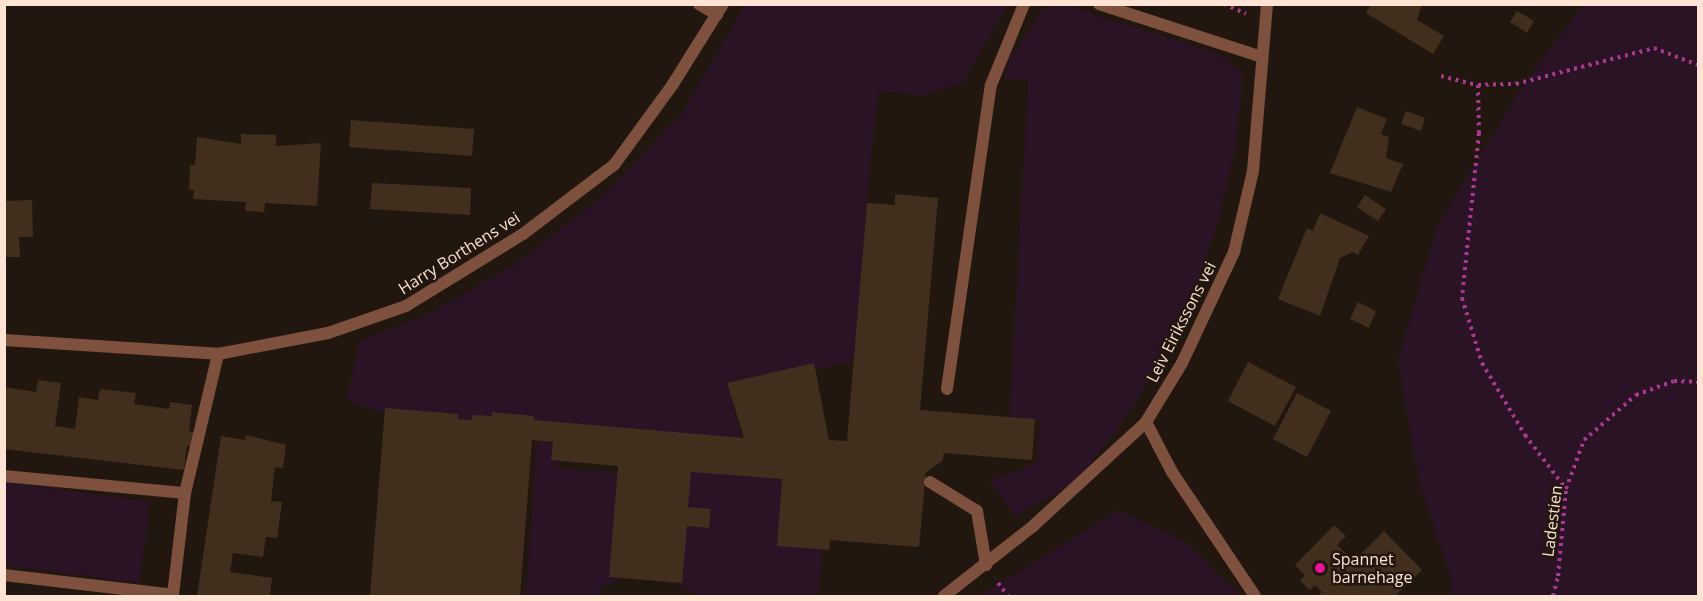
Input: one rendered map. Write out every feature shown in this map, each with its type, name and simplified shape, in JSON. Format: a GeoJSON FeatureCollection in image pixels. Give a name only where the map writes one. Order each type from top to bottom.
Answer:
{"type":"FeatureCollection","features":[{"type":"Feature","properties":{"kind":"street"},"geometry":{"type":"LineString","coordinates":[[699,4],[720,10]]}},
{"type":"Feature","properties":{"kind":"street"},"geometry":{"type":"LineString","coordinates":[[947,389],[991,85],[1024,4]]}},
{"type":"Feature","properties":{"kind":"street"},"geometry":{"type":"LineString","coordinates":[[1099,4],[1262,57]]}},
{"type":"Feature","properties":{"kind":"street","name":"Leiv Eirikssons vei"},"geometry":{"type":"LineString","coordinates":[[944,597],[986,565],[1146,422],[1182,363],[1234,252],[1253,171],[1267,4]]}},
{"type":"Feature","properties":{"kind":"street","name":"Harry Borthens vei"},"geometry":{"type":"LineString","coordinates":[[4,340],[218,354],[328,333],[406,306],[523,234],[614,165],[673,84],[720,10]]}},
{"type":"Feature","properties":{"kind":"street"},"geometry":{"type":"LineString","coordinates":[[4,575],[173,595],[185,493],[218,354]]}},
{"type":"Feature","properties":{"kind":"street"},"geometry":{"type":"LineString","coordinates":[[1146,422],[1172,472],[1255,597]]}},
{"type":"Feature","properties":{"kind":"street"},"geometry":{"type":"LineString","coordinates":[[4,476],[185,493]]}},
{"type":"Feature","properties":{"kind":"street"},"geometry":{"type":"LineString","coordinates":[[930,482],[977,511],[986,565]]}},
{"type":"Feature","properties":{"kind":"path"},"geometry":{"type":"LineString","coordinates":[[1441,76],[1478,85],[1516,84],[1654,48],[1698,65]]}},
{"type":"Feature","properties":{"kind":"path"},"geometry":{"type":"LineString","coordinates":[[1478,85],[1479,133],[1462,298],[1482,363],[1525,435],[1566,489]]}},
{"type":"Feature","properties":{"kind":"path","name":"Ladestien"},"geometry":{"type":"LineString","coordinates":[[1553,597],[1558,576],[1566,489],[1584,440],[1636,395],[1674,381],[1698,382]]}},
{"type":"Feature","properties":{"kind":"shaded area"},"geometry":{"type":"Polygon","coordinates":[[[1061,4],[1218,54],[1241,71],[1242,88],[1235,149],[1215,232],[1184,320],[1129,413],[1077,481],[1016,516],[989,481],[1037,463],[1040,422],[1009,419],[1028,79],[1004,79],[1010,58],[1044,9],[1061,4]]]}},
{"type":"Feature","properties":{"kind":"shaded area"},"geometry":{"type":"Polygon","coordinates":[[[745,5],[1007,5],[963,83],[925,95],[879,91],[867,194],[855,361],[730,387],[741,439],[387,414],[347,400],[359,341],[427,315],[519,262],[605,194],[682,113],[745,5]]]}},
{"type":"Feature","properties":{"kind":"shaded area"},"geometry":{"type":"Polygon","coordinates":[[[1583,5],[1698,5],[1698,596],[1451,596],[1453,585],[1418,477],[1398,361],[1436,229],[1527,79],[1583,5]]]}},
{"type":"Feature","properties":{"kind":"shaded area"},"geometry":{"type":"Polygon","coordinates":[[[537,442],[559,444],[557,468],[627,473],[620,579],[604,586],[597,596],[526,596],[537,442]]]}},
{"type":"Feature","properties":{"kind":"shaded area"},"geometry":{"type":"Polygon","coordinates":[[[686,469],[792,477],[824,540],[818,596],[699,596],[678,584],[686,469]]]}},
{"type":"Feature","properties":{"kind":"shaded area"},"geometry":{"type":"Polygon","coordinates":[[[5,482],[150,502],[139,583],[5,565],[5,482]]]}},
{"type":"Feature","properties":{"kind":"shaded area"},"geometry":{"type":"Polygon","coordinates":[[[1119,510],[1184,541],[1241,596],[980,596],[1119,510]]]}},
{"type":"Feature","properties":{"kind":"building"},"geometry":{"type":"Polygon","coordinates":[[[1371,4],[1422,4],[1417,20],[1444,36],[1433,54],[1366,13],[1371,4]]]}},
{"type":"Feature","properties":{"kind":"building"},"geometry":{"type":"Polygon","coordinates":[[[1517,11],[1534,21],[1527,33],[1510,22],[1517,11]]]}},
{"type":"Feature","properties":{"kind":"building"},"geometry":{"type":"Polygon","coordinates":[[[1357,107],[1387,119],[1381,134],[1389,137],[1386,158],[1403,164],[1391,192],[1330,173],[1357,107]]]}},
{"type":"Feature","properties":{"kind":"building"},"geometry":{"type":"Polygon","coordinates":[[[1406,111],[1425,118],[1421,131],[1401,124],[1406,111]]]}},
{"type":"Feature","properties":{"kind":"building"},"geometry":{"type":"Polygon","coordinates":[[[351,120],[474,129],[472,156],[349,147],[351,120]]]}},
{"type":"Feature","properties":{"kind":"building"},"geometry":{"type":"Polygon","coordinates":[[[241,134],[276,135],[276,146],[321,143],[317,206],[265,203],[264,212],[245,211],[246,202],[193,199],[194,190],[189,190],[190,165],[195,165],[197,137],[241,144],[241,134]]]}},
{"type":"Feature","properties":{"kind":"building"},"geometry":{"type":"Polygon","coordinates":[[[372,183],[471,188],[470,215],[370,209],[372,183]]]}},
{"type":"Feature","properties":{"kind":"building"},"geometry":{"type":"Polygon","coordinates":[[[895,194],[938,198],[920,410],[1035,419],[1032,460],[944,453],[943,460],[926,472],[919,547],[830,540],[829,550],[777,546],[782,479],[691,472],[688,507],[711,509],[709,528],[687,526],[682,583],[609,577],[618,466],[551,460],[553,442],[532,440],[520,596],[370,596],[385,408],[458,414],[458,419],[472,420],[473,415],[492,416],[492,412],[534,416],[534,420],[744,438],[727,383],[814,363],[829,440],[847,441],[867,203],[895,205],[895,194]]]}},
{"type":"Feature","properties":{"kind":"building"},"geometry":{"type":"Polygon","coordinates":[[[1365,195],[1386,209],[1378,221],[1357,207],[1365,195]]]}},
{"type":"Feature","properties":{"kind":"building"},"geometry":{"type":"Polygon","coordinates":[[[32,200],[33,237],[19,237],[20,257],[4,257],[4,201],[32,200]]]}},
{"type":"Feature","properties":{"kind":"building"},"geometry":{"type":"Polygon","coordinates":[[[1320,213],[1369,236],[1358,255],[1353,252],[1340,258],[1320,316],[1278,299],[1307,228],[1313,231],[1320,213]]]}},
{"type":"Feature","properties":{"kind":"building"},"geometry":{"type":"Polygon","coordinates":[[[1358,302],[1376,311],[1369,328],[1350,319],[1358,302]]]}},
{"type":"Feature","properties":{"kind":"building"},"geometry":{"type":"Polygon","coordinates":[[[1248,362],[1296,387],[1275,426],[1228,401],[1248,362]]]}},
{"type":"Feature","properties":{"kind":"building"},"geometry":{"type":"Polygon","coordinates":[[[38,380],[61,383],[55,426],[75,429],[79,397],[98,400],[100,389],[136,393],[134,404],[169,409],[170,402],[192,405],[189,431],[194,432],[192,447],[187,446],[184,470],[4,449],[4,387],[36,392],[38,380]]]}},
{"type":"Feature","properties":{"kind":"building"},"geometry":{"type":"Polygon","coordinates":[[[1297,393],[1331,411],[1307,457],[1273,439],[1297,393]]]}},
{"type":"Feature","properties":{"kind":"building"},"geometry":{"type":"Polygon","coordinates":[[[246,435],[286,445],[283,468],[275,467],[271,501],[282,502],[277,538],[266,537],[263,557],[233,553],[230,572],[272,578],[270,596],[197,596],[221,436],[245,440],[246,435]]]}},
{"type":"Feature","properties":{"kind":"building"},"geometry":{"type":"Polygon","coordinates":[[[1334,525],[1346,536],[1337,545],[1354,561],[1384,531],[1422,570],[1395,596],[1317,596],[1322,592],[1315,585],[1310,590],[1300,581],[1305,575],[1295,565],[1334,525]]]}},
{"type":"Feature","properties":{"kind":"place","name":"Spannet barnehage"},"geometry":{"type":"Point","coordinates":[1320,568]}}]}
